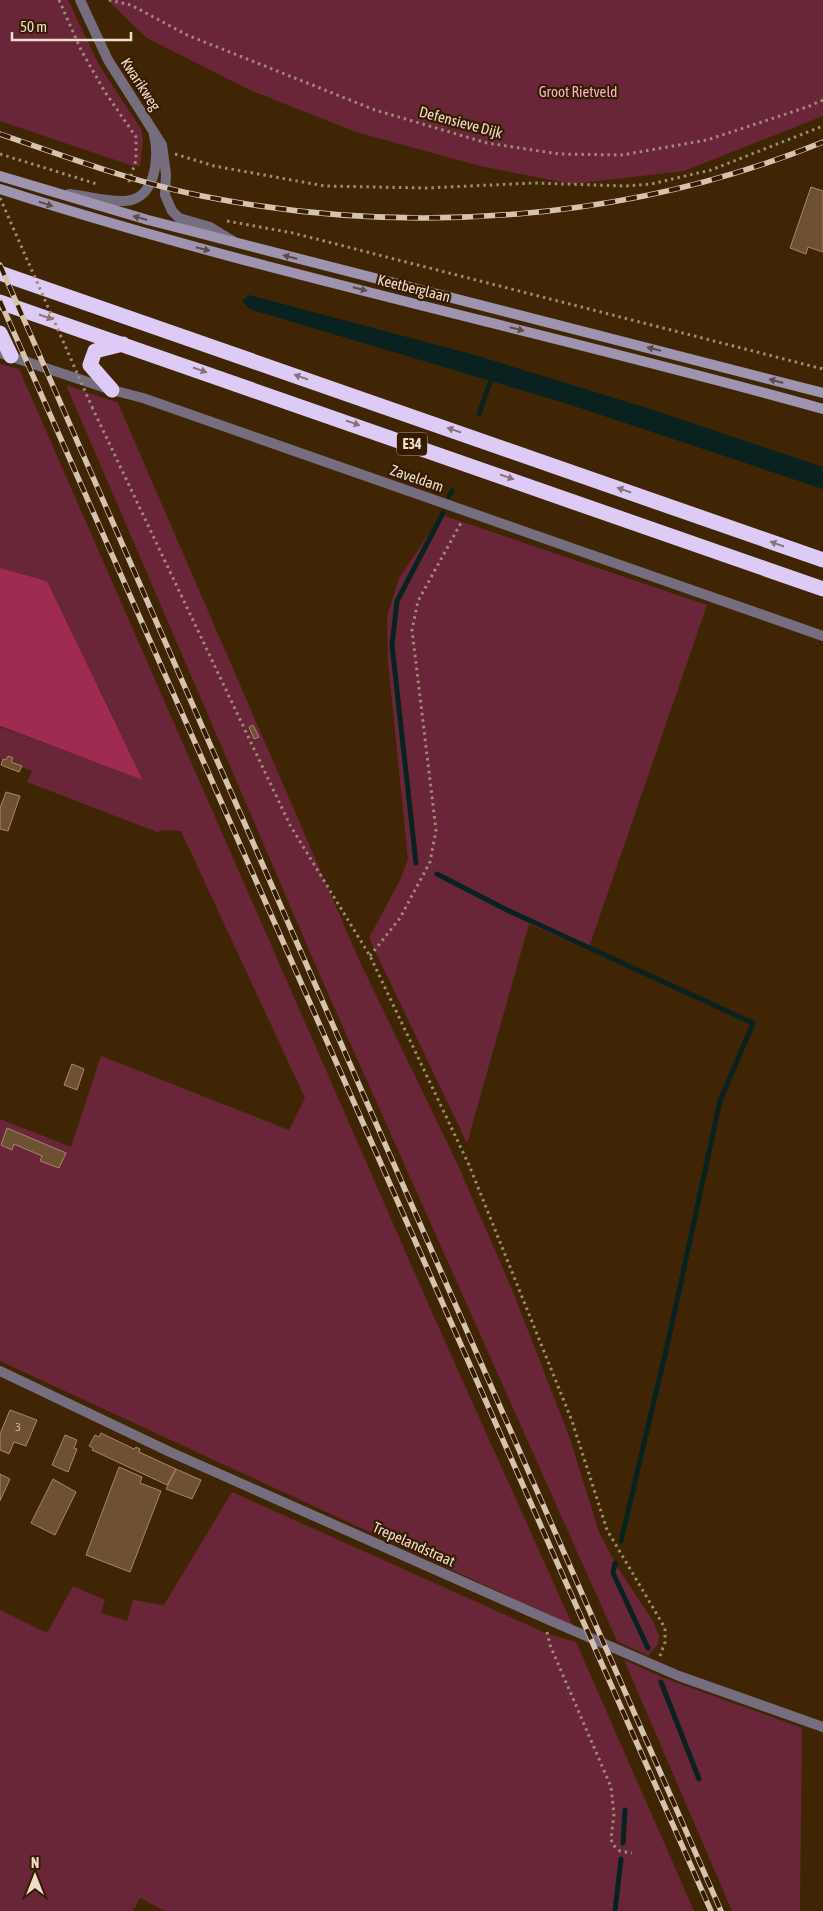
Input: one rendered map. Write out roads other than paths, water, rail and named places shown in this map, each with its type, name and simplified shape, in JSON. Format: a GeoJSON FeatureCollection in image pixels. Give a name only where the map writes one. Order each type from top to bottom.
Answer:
{"type":"FeatureCollection","features":[{"type":"Feature","properties":{"kind":"highway","name":"E34"},"geometry":{"type":"LineString","coordinates":[[0,273],[823,560]]}},
{"type":"Feature","properties":{"kind":"highway","name":"E34"},"geometry":{"type":"LineString","coordinates":[[0,302],[823,589]]}},
{"type":"Feature","properties":{"kind":"highway"},"geometry":{"type":"LineString","coordinates":[[0,333],[6,354]]}},
{"type":"Feature","properties":{"kind":"highway"},"geometry":{"type":"LineString","coordinates":[[112,390],[90,365],[95,351],[123,344]]}},
{"type":"Feature","properties":{"kind":"main road","name":"Keetberglaan"},"geometry":{"type":"LineString","coordinates":[[0,176],[53,193],[238,244],[823,393]]}},
{"type":"Feature","properties":{"kind":"main road","name":"Keetberglaan"},"geometry":{"type":"LineString","coordinates":[[0,189],[150,235],[719,380],[823,409]]}},
{"type":"Feature","properties":{"kind":"street","name":"Kwarikweg"},"geometry":{"type":"LineString","coordinates":[[80,0],[108,60],[164,151],[166,174],[164,195],[172,212],[180,218],[210,227],[238,244]]}},
{"type":"Feature","properties":{"kind":"street","name":"Kwarikweg"},"geometry":{"type":"LineString","coordinates":[[53,193],[95,196],[126,202],[135,199],[145,190],[155,169],[156,142],[152,129]]}},
{"type":"Feature","properties":{"kind":"street","name":"Zaveldam"},"geometry":{"type":"LineString","coordinates":[[6,354],[112,390],[142,398],[823,636]]}},
{"type":"Feature","properties":{"kind":"street","name":"Trepelandstraat"},"geometry":{"type":"LineString","coordinates":[[0,1371],[170,1452],[549,1620],[734,1697],[823,1727]]}},
{"type":"Feature","properties":{"kind":"water"},"geometry":{"type":"Polygon","coordinates":[[[249,295],[475,355],[647,408],[823,467],[823,489],[568,404],[249,309],[242,301],[249,295]]]}},
{"type":"Feature","properties":{"kind":"waterway"},"geometry":{"type":"LineString","coordinates":[[479,414],[492,377]]}},
{"type":"Feature","properties":{"kind":"waterway"},"geometry":{"type":"LineString","coordinates":[[449,496],[452,491]]}},
{"type":"Feature","properties":{"kind":"waterway"},"geometry":{"type":"LineString","coordinates":[[416,863],[392,645],[397,601],[443,513]]}},
{"type":"Feature","properties":{"kind":"waterway"},"geometry":{"type":"LineString","coordinates":[[437,874],[507,910],[753,1023],[720,1101],[670,1333],[621,1541]]}},
{"type":"Feature","properties":{"kind":"waterway"},"geometry":{"type":"LineString","coordinates":[[615,1563],[613,1573],[648,1648]]}},
{"type":"Feature","properties":{"kind":"waterway"},"geometry":{"type":"LineString","coordinates":[[661,1682],[699,1779]]}},
{"type":"Feature","properties":{"kind":"waterway"},"geometry":{"type":"LineString","coordinates":[[623,1843],[625,1810]]}},
{"type":"Feature","properties":{"kind":"waterway"},"geometry":{"type":"LineString","coordinates":[[615,1911],[621,1859]]}},
{"type":"Feature","properties":{"kind":"railway"},"geometry":{"type":"LineString","coordinates":[[0,134],[151,184],[202,196],[280,209],[359,216],[438,218],[517,214],[596,205],[673,190],[749,169],[823,142]]}},
{"type":"Feature","properties":{"kind":"railway"},"geometry":{"type":"LineString","coordinates":[[0,265],[721,1911]]}},
{"type":"Feature","properties":{"kind":"railway"},"geometry":{"type":"LineString","coordinates":[[0,301],[711,1911]]}},
{"type":"Feature","properties":{"kind":"park label","name":"Groot Rietveld"},"geometry":{"type":"Point","coordinates":[578,91]}}]}
